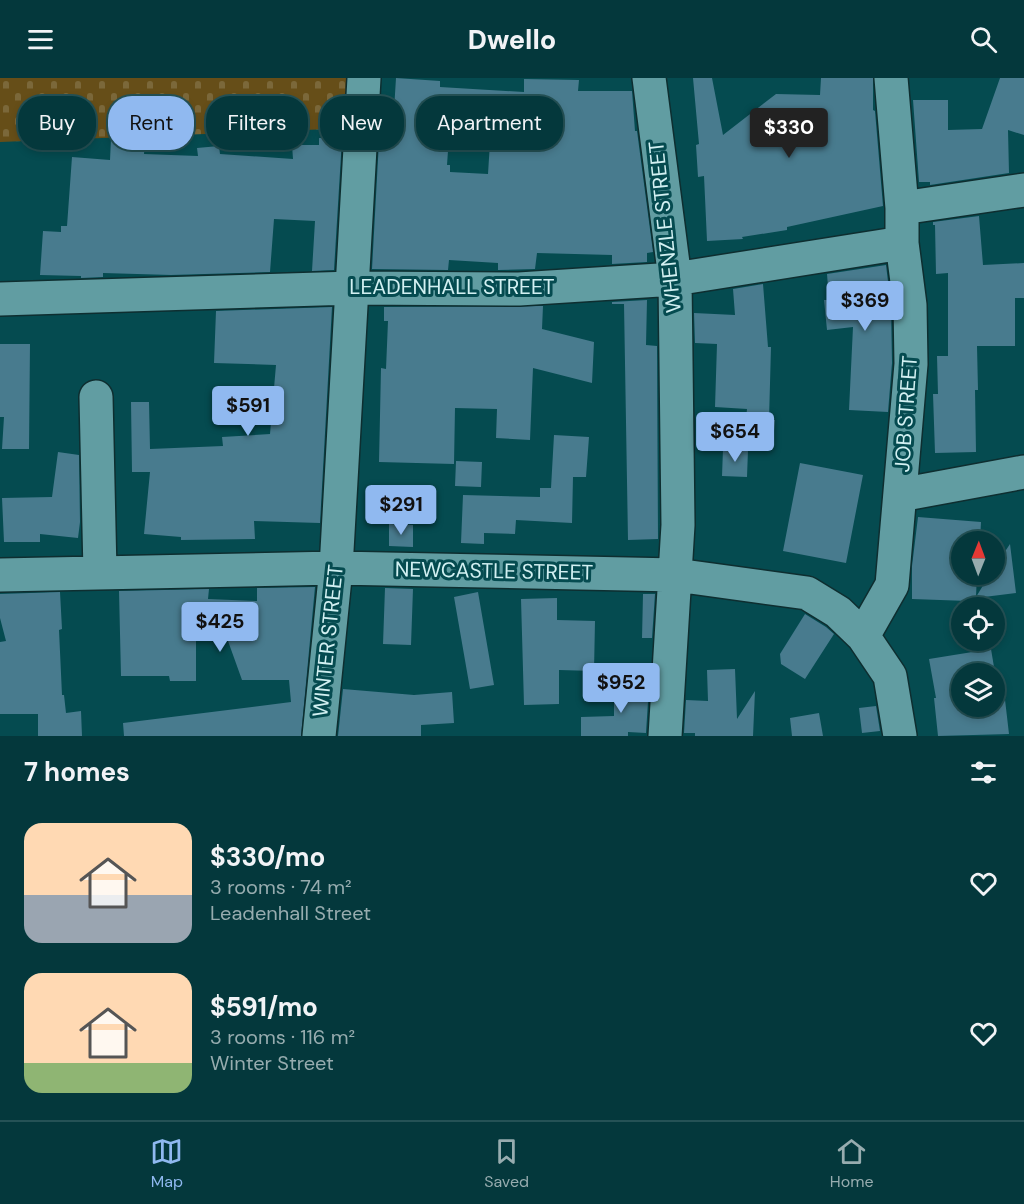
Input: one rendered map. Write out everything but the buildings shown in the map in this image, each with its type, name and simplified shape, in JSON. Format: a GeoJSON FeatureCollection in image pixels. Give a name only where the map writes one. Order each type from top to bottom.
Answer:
{"type":"FeatureCollection","features":[{"type":"Feature","properties":{"kind":"street","name":"WINTER STREET"},"geometry":{"type":"LineString","coordinates":[[319,736],[336,568],[364,78]]}},
{"type":"Feature","properties":{"kind":"street","name":"WHENZLE STREET"},"geometry":{"type":"LineString","coordinates":[[649,78],[675,279],[678,525],[665,736]]}},
{"type":"Feature","properties":{"kind":"street","name":"JOB STREET"},"geometry":{"type":"LineString","coordinates":[[863,636],[892,585],[911,364],[910,305],[902,243],[902,208],[891,78]]}},
{"type":"Feature","properties":{"kind":"street"},"geometry":{"type":"LineString","coordinates":[[902,208],[1024,190]]}},
{"type":"Feature","properties":{"kind":"street","name":"LEADENHALL STREET"},"geometry":{"type":"LineString","coordinates":[[0,299],[353,288],[519,289],[675,279],[902,243]]}},
{"type":"Feature","properties":{"kind":"street"},"geometry":{"type":"LineString","coordinates":[[96,397],[100,572]]}},
{"type":"Feature","properties":{"kind":"street"},"geometry":{"type":"LineString","coordinates":[[900,495],[1024,472]]}},
{"type":"Feature","properties":{"kind":"street","name":"NEWCASTLE STREET"},"geometry":{"type":"LineString","coordinates":[[0,574],[336,568],[676,576],[807,593],[838,612],[863,636],[890,676],[900,736]]}},
{"type":"Feature","properties":{"kind":"green space"},"geometry":{"type":"Polygon","coordinates":[[[0,78],[358,78],[357,96],[320,96],[320,129],[308,130],[308,96],[206,96],[206,134],[194,134],[194,96],[108,96],[108,138],[96,138],[96,96],[18,96],[18,141],[0,142],[0,78]]]}}]}
